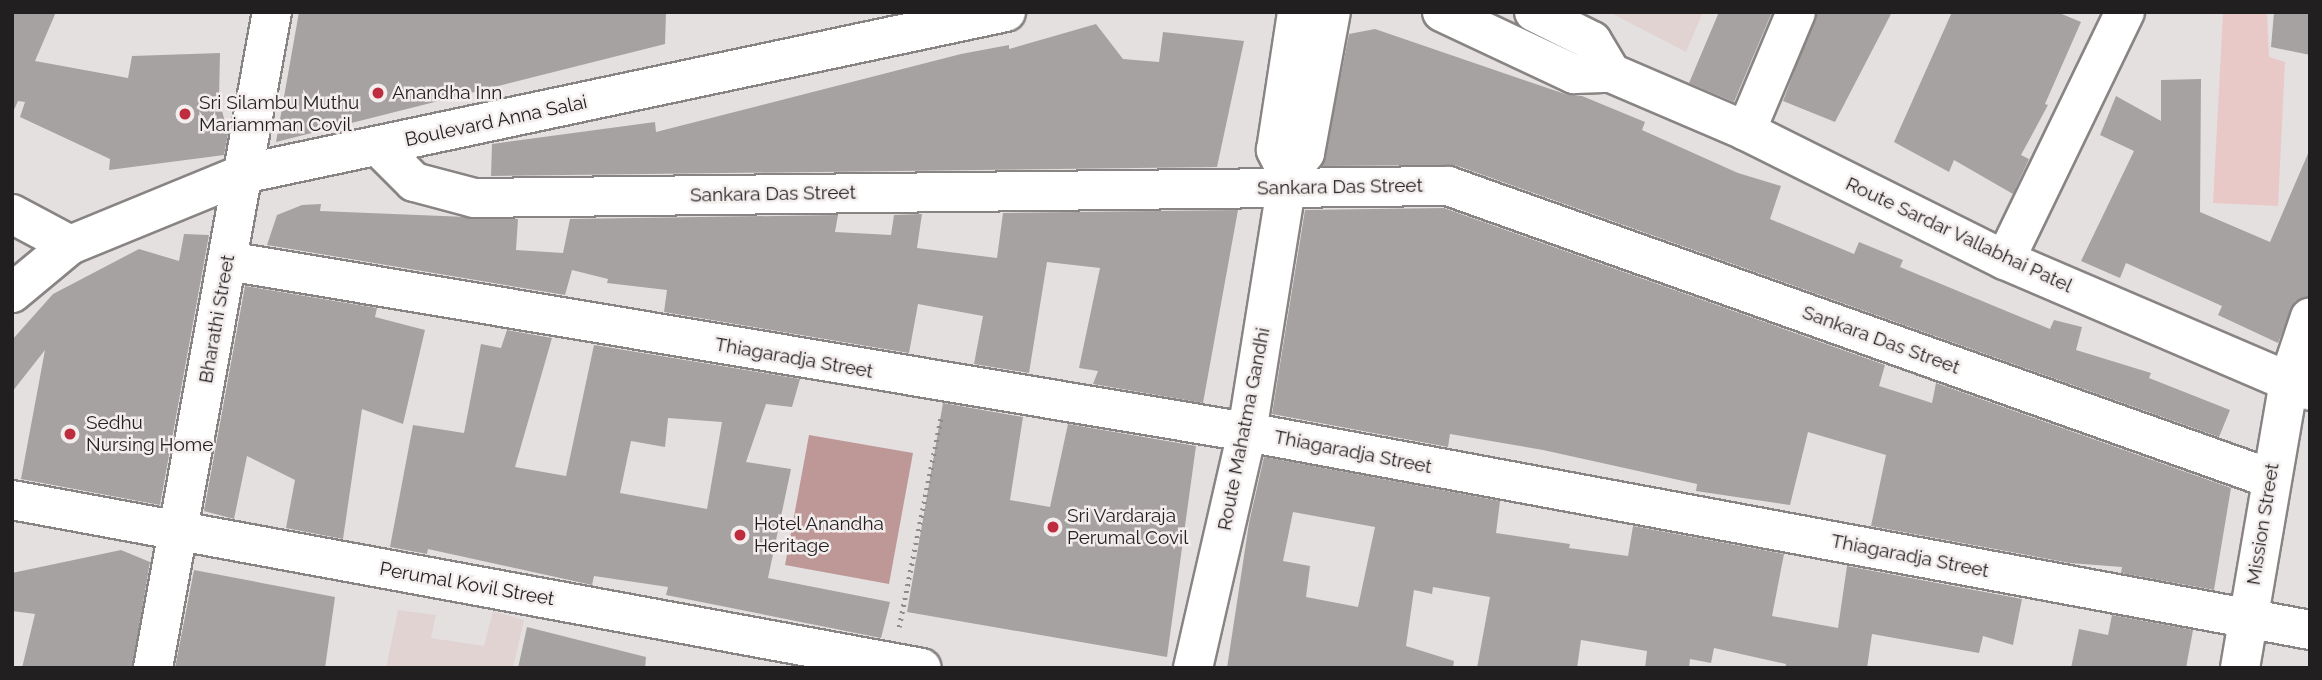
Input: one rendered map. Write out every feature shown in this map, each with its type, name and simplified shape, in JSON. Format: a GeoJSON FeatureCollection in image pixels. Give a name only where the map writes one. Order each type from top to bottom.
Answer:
{"type":"FeatureCollection","features":[{"type":"Feature","properties":{"kind":"street","name":"Bharathi Street"},"geometry":{"type":"LineString","coordinates":[[153,668],[272,12]]}},
{"type":"Feature","properties":{"kind":"street","name":"Boulevard Anna Salai"},"geometry":{"type":"LineString","coordinates":[[12,293],[71,245],[243,174],[968,17],[1006,12]]}},
{"type":"Feature","properties":{"kind":"street"},"geometry":{"type":"LineString","coordinates":[[1287,181],[1276,150],[1297,12]]}},
{"type":"Feature","properties":{"kind":"street"},"geometry":{"type":"LineString","coordinates":[[1287,181],[1305,153],[1331,12]]}},
{"type":"Feature","properties":{"kind":"street"},"geometry":{"type":"LineString","coordinates":[[1443,12],[1574,74],[1611,73],[1592,41],[1534,12]]}},
{"type":"Feature","properties":{"kind":"street"},"geometry":{"type":"LineString","coordinates":[[1746,131],[1796,12]]}},
{"type":"Feature","properties":{"kind":"street"},"geometry":{"type":"LineString","coordinates":[[2005,260],[2125,12]]}},
{"type":"Feature","properties":{"kind":"street","name":"Route Sardar Vallabhai Patel"},"geometry":{"type":"LineString","coordinates":[[1611,73],[1746,131],[2005,260],[2299,386]]}},
{"type":"Feature","properties":{"kind":"street","name":"Sankara Das Street"},"geometry":{"type":"LineString","coordinates":[[378,146],[414,182],[474,198],[1287,181],[1448,186],[2269,478]]}},
{"type":"Feature","properties":{"kind":"street","name":"Route Mahatma Gandhi"},"geometry":{"type":"LineString","coordinates":[[1193,668],[1247,432],[1287,181]]}},
{"type":"Feature","properties":{"kind":"street"},"geometry":{"type":"LineString","coordinates":[[12,214],[71,245]]}},
{"type":"Feature","properties":{"kind":"street","name":"Thiagaradja Street"},"geometry":{"type":"LineString","coordinates":[[228,261],[947,384],[1247,432],[2310,630]]}},
{"type":"Feature","properties":{"kind":"street","name":"Mission Street"},"geometry":{"type":"LineString","coordinates":[[2240,668],[2269,478],[2299,386],[2310,317]]}},
{"type":"Feature","properties":{"kind":"street","name":"Perumal Kovil Street"},"geometry":{"type":"LineString","coordinates":[[12,500],[907,665]]}},
{"type":"Feature","properties":{"kind":"path"},"geometry":{"type":"LineString","coordinates":[[907,665],[947,384]]}},
{"type":"Feature","properties":{"kind":"shaded area"},"geometry":{"type":"Polygon","coordinates":[[[1609,12],[1703,12],[1686,52],[1609,12]]]}},
{"type":"Feature","properties":{"kind":"shaded area"},"geometry":{"type":"Polygon","coordinates":[[[2223,12],[2267,12],[2269,57],[2285,62],[2278,206],[2213,203],[2223,12]]]}},
{"type":"Feature","properties":{"kind":"shaded area"},"geometry":{"type":"Polygon","coordinates":[[[809,435],[913,453],[889,584],[785,565],[809,435]]]}},
{"type":"Feature","properties":{"kind":"shaded area"},"geometry":{"type":"Polygon","coordinates":[[[398,610],[436,615],[431,638],[484,646],[493,611],[524,620],[513,668],[386,668],[398,610]]]}},
{"type":"Feature","properties":{"kind":"building"},"geometry":{"type":"Polygon","coordinates":[[[12,12],[56,12],[35,61],[128,78],[132,56],[220,53],[219,99],[228,134],[224,155],[109,170],[110,159],[20,117],[25,102],[18,101],[12,114],[12,12]]]}},
{"type":"Feature","properties":{"kind":"building","name":"Anandha Inn"},"geometry":{"type":"Polygon","coordinates":[[[299,12],[666,12],[665,44],[276,142],[299,12]]]}},
{"type":"Feature","properties":{"kind":"building"},"geometry":{"type":"Polygon","coordinates":[[[1719,12],[1772,12],[1734,102],[1689,83],[1719,12]]]}},
{"type":"Feature","properties":{"kind":"building"},"geometry":{"type":"Polygon","coordinates":[[[1817,12],[1892,12],[1835,122],[1783,101],[1817,12]]]}},
{"type":"Feature","properties":{"kind":"building"},"geometry":{"type":"Polygon","coordinates":[[[1952,12],[2057,12],[2081,22],[2045,104],[2048,105],[2021,155],[2029,159],[2013,194],[1954,160],[1949,172],[1894,142],[1952,12]]]}},
{"type":"Feature","properties":{"kind":"building"},"geometry":{"type":"Polygon","coordinates":[[[2274,12],[2310,12],[2310,55],[2271,47],[2274,12]]]}},
{"type":"Feature","properties":{"kind":"building"},"geometry":{"type":"Polygon","coordinates":[[[1096,24],[1123,59],[1159,62],[1163,32],[1244,41],[1217,167],[491,176],[492,144],[655,122],[656,132],[961,54],[1009,45],[1009,49],[1096,24]]]}},
{"type":"Feature","properties":{"kind":"building"},"geometry":{"type":"Polygon","coordinates":[[[1375,29],[1565,94],[1582,96],[1645,122],[1642,130],[1738,173],[1781,186],[1770,219],[1854,254],[1859,242],[1903,260],[1900,267],[2050,329],[2054,320],[2082,327],[2076,350],[2151,373],[2149,378],[2230,410],[2219,437],[1455,165],[1323,166],[1349,34],[1375,29]]]}},
{"type":"Feature","properties":{"kind":"building"},"geometry":{"type":"Polygon","coordinates":[[[2201,79],[2200,212],[2270,242],[2310,149],[2310,296],[2295,301],[2278,343],[2218,315],[2222,306],[2126,263],[2120,278],[2081,261],[2134,151],[2100,135],[2116,96],[2161,121],[2161,80],[2201,79]]]}},
{"type":"Feature","properties":{"kind":"building"},"geometry":{"type":"Polygon","coordinates":[[[321,204],[320,211],[518,219],[516,250],[563,253],[570,219],[838,215],[835,232],[891,235],[894,215],[922,214],[917,248],[997,258],[1003,213],[1238,210],[1203,403],[1093,384],[1098,371],[1079,368],[1100,268],[1047,262],[1029,373],[974,364],[983,316],[918,304],[909,353],[664,312],[667,290],[607,283],[608,279],[572,270],[565,295],[267,245],[277,215],[302,205],[321,204]]]}},
{"type":"Feature","properties":{"kind":"building"},"geometry":{"type":"Polygon","coordinates":[[[1444,208],[1885,365],[1879,386],[1932,403],[1936,383],[2231,488],[2214,590],[2121,573],[2122,567],[2070,563],[1871,526],[1886,455],[1808,432],[1790,505],[1696,491],[1697,484],[1543,450],[1450,434],[1448,447],[1272,414],[1305,210],[1444,208]]]}},
{"type":"Feature","properties":{"kind":"building"},"geometry":{"type":"Polygon","coordinates":[[[184,234],[209,235],[160,505],[21,479],[45,350],[12,392],[12,340],[53,294],[139,249],[179,261],[184,234]]]}},
{"type":"Feature","properties":{"kind":"building"},"geometry":{"type":"Polygon","coordinates":[[[245,286],[377,308],[375,317],[425,330],[403,424],[362,409],[343,539],[286,528],[295,480],[247,456],[234,519],[204,511],[245,286]]]}},
{"type":"Feature","properties":{"kind":"building"},"geometry":{"type":"Polygon","coordinates":[[[507,330],[552,338],[515,467],[566,476],[594,345],[800,379],[792,407],[766,404],[746,462],[791,469],[768,578],[890,602],[881,638],[666,595],[668,587],[594,576],[592,585],[428,549],[427,554],[390,547],[413,425],[464,433],[481,344],[501,348],[507,330]],[[668,418],[665,447],[631,441],[620,493],[707,509],[722,422],[668,418]]]}},
{"type":"Feature","properties":{"kind":"building","name":"Sri Vardaraja Perumal Covil"},"geometry":{"type":"Polygon","coordinates":[[[943,403],[1023,417],[1010,500],[1050,507],[1068,424],[1196,446],[1167,657],[907,612],[943,403]]]}},
{"type":"Feature","properties":{"kind":"building"},"geometry":{"type":"Polygon","coordinates":[[[1264,457],[1500,501],[1496,533],[1570,544],[1569,548],[1628,556],[1633,526],[1784,554],[1772,616],[1838,628],[1847,566],[2022,599],[2013,645],[1983,636],[1979,653],[1872,634],[1867,668],[1785,668],[1786,664],[1714,648],[1711,663],[1690,659],[1689,668],[1645,668],[1647,651],[1581,640],[1577,668],[1477,668],[1490,597],[1433,587],[1432,594],[1414,590],[1406,646],[1454,661],[1453,668],[1227,668],[1249,523],[1264,457]],[[1293,512],[1283,561],[1310,566],[1306,597],[1358,607],[1375,527],[1293,512]]]}},
{"type":"Feature","properties":{"kind":"building"},"geometry":{"type":"Polygon","coordinates":[[[121,550],[150,562],[132,668],[22,668],[35,614],[12,611],[12,573],[121,550]]]}},
{"type":"Feature","properties":{"kind":"building"},"geometry":{"type":"Polygon","coordinates":[[[194,570],[335,597],[325,668],[175,668],[194,570]]]}},
{"type":"Feature","properties":{"kind":"building"},"geometry":{"type":"Polygon","coordinates":[[[2112,615],[2193,630],[2186,668],[2071,668],[2079,629],[2108,635],[2112,615]]]}},
{"type":"Feature","properties":{"kind":"building"},"geometry":{"type":"Polygon","coordinates":[[[527,627],[646,657],[645,668],[518,668],[527,627]]]}},
{"type":"Feature","properties":{"kind":"place","name":"Anandha Inn"},"geometry":{"type":"Point","coordinates":[378,93]}},
{"type":"Feature","properties":{"kind":"place","name":"Sri Silambu Muthu Mariamman Covil"},"geometry":{"type":"Point","coordinates":[185,114]}},
{"type":"Feature","properties":{"kind":"place","name":"Sedhu Nursing Home"},"geometry":{"type":"Point","coordinates":[70,434]}},
{"type":"Feature","properties":{"kind":"place","name":"Sri Vardaraja Perumal Covil"},"geometry":{"type":"Point","coordinates":[1053,527]}},
{"type":"Feature","properties":{"kind":"place","name":"Hotel Anandha Heritage"},"geometry":{"type":"Point","coordinates":[740,535]}}]}
